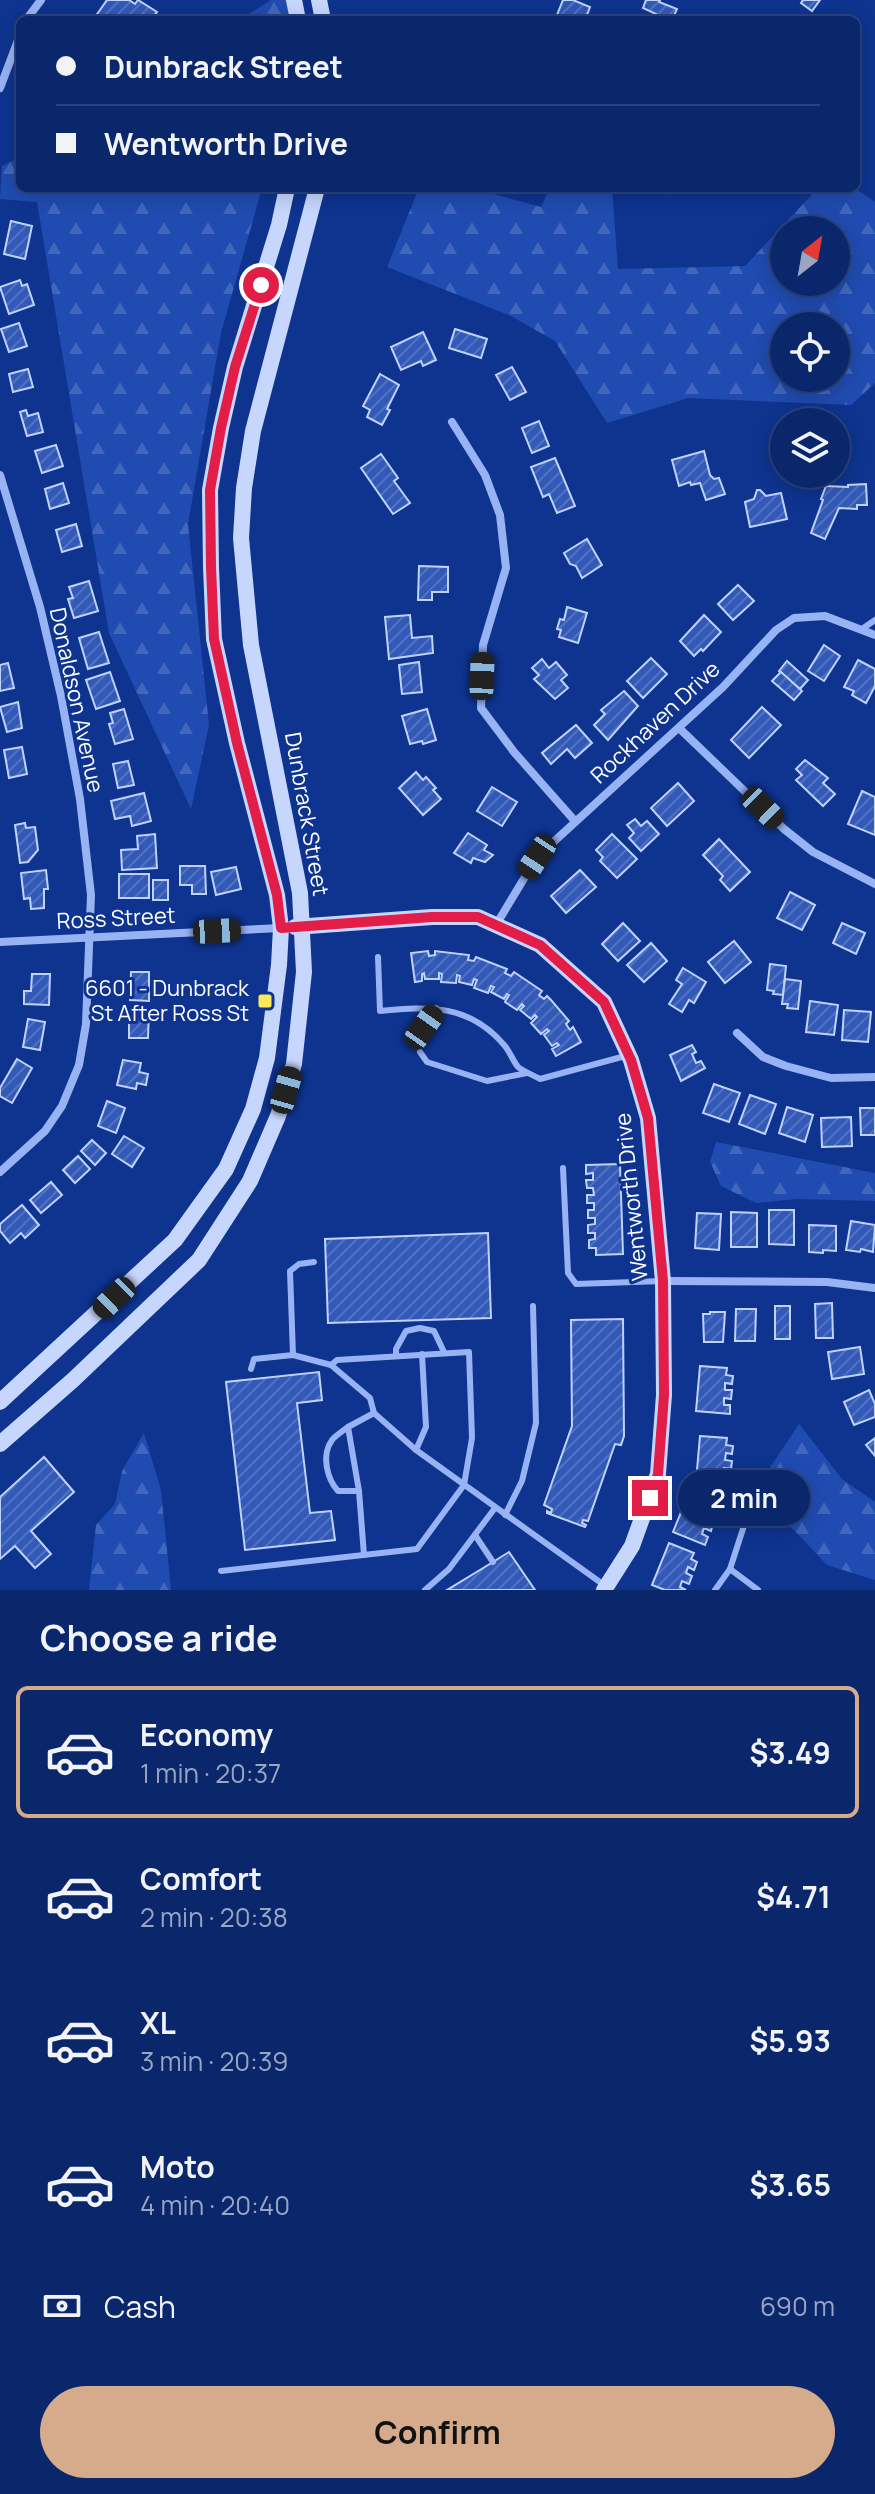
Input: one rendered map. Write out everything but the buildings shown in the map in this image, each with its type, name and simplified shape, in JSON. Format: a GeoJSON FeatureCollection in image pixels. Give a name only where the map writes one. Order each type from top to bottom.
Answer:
{"type":"FeatureCollection","features":[{"type":"Feature","properties":{"kind":"main road","name":"Dunbrack Street"},"geometry":{"type":"LineString","coordinates":[[0,1402],[175,1240],[226,1169],[253,1109],[267,1058],[281,928],[277,895],[237,743],[214,639],[210,490],[235,367],[279,225],[286,192]]}},
{"type":"Feature","properties":{"kind":"main road","name":"Dunbrack Street"},"geometry":{"type":"LineString","coordinates":[[0,1444],[73,1380],[199,1260],[250,1181],[278,1116],[294,1064],[304,972],[300,893],[251,645],[241,538],[244,488],[253,431],[316,192]]}},
{"type":"Feature","properties":{"kind":"main road","name":"Wentworth Drive"},"geometry":{"type":"LineString","coordinates":[[281,928],[432,917],[478,917],[540,945],[604,1002],[629,1055],[648,1118],[663,1281],[664,1395],[658,1474],[632,1546],[607,1589]]}},
{"type":"Feature","properties":{"kind":"street"},"geometry":{"type":"LineString","coordinates":[[0,88],[16,46]]}},
{"type":"Feature","properties":{"kind":"street"},"geometry":{"type":"LineString","coordinates":[[452,422],[485,475],[500,515],[506,568],[483,645],[481,708],[514,752],[574,820]]}},
{"type":"Feature","properties":{"kind":"street","name":"Donaldson Avenue"},"geometry":{"type":"LineString","coordinates":[[0,475],[40,607],[61,696],[80,799],[91,895],[86,1024],[79,1065],[62,1106],[45,1131],[0,1172]]}},
{"type":"Feature","properties":{"kind":"street","name":"Rockhaven Drive"},"geometry":{"type":"LineString","coordinates":[[496,925],[537,857],[723,687],[776,630],[794,618],[825,616],[875,635]]}},
{"type":"Feature","properties":{"kind":"street"},"geometry":{"type":"LineString","coordinates":[[679,728],[784,829],[813,852],[875,884]]}},
{"type":"Feature","properties":{"kind":"street","name":"Ross Street"},"geometry":{"type":"LineString","coordinates":[[0,942],[281,928]]}},
{"type":"Feature","properties":{"kind":"street"},"geometry":{"type":"LineString","coordinates":[[737,1033],[763,1057],[786,1066],[831,1078],[875,1077]]}},
{"type":"Feature","properties":{"kind":"street"},"geometry":{"type":"LineString","coordinates":[[663,1281],[827,1282],[875,1288]]}},
{"type":"Feature","properties":{"kind":"lane"},"geometry":{"type":"LineString","coordinates":[[862,629],[875,620]]}},
{"type":"Feature","properties":{"kind":"lane"},"geometry":{"type":"LineString","coordinates":[[378,957],[380,1011],[436,1008],[471,1018],[504,1046],[518,1067],[540,1079],[629,1055]]}},
{"type":"Feature","properties":{"kind":"lane"},"geometry":{"type":"LineString","coordinates":[[418,1043],[436,1008]]}},
{"type":"Feature","properties":{"kind":"lane"},"geometry":{"type":"LineString","coordinates":[[420,1052],[427,1062],[487,1081],[529,1073]]}},
{"type":"Feature","properties":{"kind":"lane"},"geometry":{"type":"LineString","coordinates":[[563,1168],[568,1273],[576,1284],[663,1281]]}},
{"type":"Feature","properties":{"kind":"lane"},"geometry":{"type":"LineString","coordinates":[[293,1355],[290,1271],[299,1264],[314,1262]]}},
{"type":"Feature","properties":{"kind":"lane"},"geometry":{"type":"LineString","coordinates":[[505,1515],[522,1481],[536,1423],[533,1306]]}},
{"type":"Feature","properties":{"kind":"lane"},"geometry":{"type":"LineString","coordinates":[[396,1355],[406,1331],[420,1328],[434,1331],[444,1352]]}},
{"type":"Feature","properties":{"kind":"lane"},"geometry":{"type":"LineString","coordinates":[[221,1571],[417,1549],[464,1485],[472,1438],[469,1352],[337,1360],[331,1365]]}},
{"type":"Feature","properties":{"kind":"lane"},"geometry":{"type":"LineString","coordinates":[[416,1450],[426,1427],[422,1354]]}},
{"type":"Feature","properties":{"kind":"lane"},"geometry":{"type":"LineString","coordinates":[[251,1369],[254,1359],[293,1355],[331,1365],[370,1398],[374,1413],[416,1450],[607,1589]]}},
{"type":"Feature","properties":{"kind":"lane"},"geometry":{"type":"LineString","coordinates":[[359,1491],[338,1491],[330,1482],[326,1463],[331,1441],[348,1427],[374,1413]]}},
{"type":"Feature","properties":{"kind":"lane"},"geometry":{"type":"LineString","coordinates":[[348,1427],[359,1491],[364,1555]]}},
{"type":"Feature","properties":{"kind":"lane"},"geometry":{"type":"LineString","coordinates":[[715,1590],[730,1569],[750,1507]]}},
{"type":"Feature","properties":{"kind":"lane"},"geometry":{"type":"LineString","coordinates":[[425,1590],[449,1569],[495,1508]]}},
{"type":"Feature","properties":{"kind":"lane"},"geometry":{"type":"LineString","coordinates":[[475,1535],[493,1562]]}},
{"type":"Feature","properties":{"kind":"lane"},"geometry":{"type":"LineString","coordinates":[[730,1569],[758,1590]]}},
{"type":"Feature","properties":{"kind":"green space"},"geometry":{"type":"Polygon","coordinates":[[[271,0],[294,0],[287,16],[246,16],[271,0]]]}},
{"type":"Feature","properties":{"kind":"green space"},"geometry":{"type":"Polygon","coordinates":[[[16,159],[16,192],[261,192],[221,333],[188,524],[209,725],[191,809],[109,633],[37,202],[0,199],[2,166],[16,159]]]}},
{"type":"Feature","properties":{"kind":"green space"},"geometry":{"type":"Polygon","coordinates":[[[417,192],[487,192],[541,207],[548,192],[612,192],[618,269],[745,266],[770,239],[770,296],[850,296],[850,216],[792,216],[814,192],[860,192],[875,202],[875,383],[851,405],[688,398],[607,423],[555,341],[511,316],[387,267],[417,192]]]}},
{"type":"Feature","properties":{"kind":"green space"},"geometry":{"type":"Polygon","coordinates":[[[716,1142],[875,1173],[875,1201],[797,1199],[756,1203],[721,1186],[710,1162],[716,1142]]]}},
{"type":"Feature","properties":{"kind":"green space"},"geometry":{"type":"Polygon","coordinates":[[[799,1424],[842,1479],[875,1502],[875,1580],[827,1565],[793,1529],[755,1506],[769,1469],[799,1424]]]}},
{"type":"Feature","properties":{"kind":"green space"},"geometry":{"type":"Polygon","coordinates":[[[144,1433],[161,1490],[171,1590],[89,1590],[96,1525],[115,1504],[122,1471],[144,1433]]]}},
{"type":"Feature","properties":{"kind":"place","name":"6601 - Dunbrack St After Ross St"},"geometry":{"type":"Point","coordinates":[265,1001]}},
{"type":"Feature","properties":{"kind":"route"},"geometry":{"type":"LineString","coordinates":[[261,285],[235,367],[210,490],[211,567],[214,639],[237,743],[277,895],[281,928],[432,917],[478,917],[540,945],[604,1002],[631,1060],[648,1118],[663,1281],[664,1395],[658,1474],[650,1498]]}}]}
